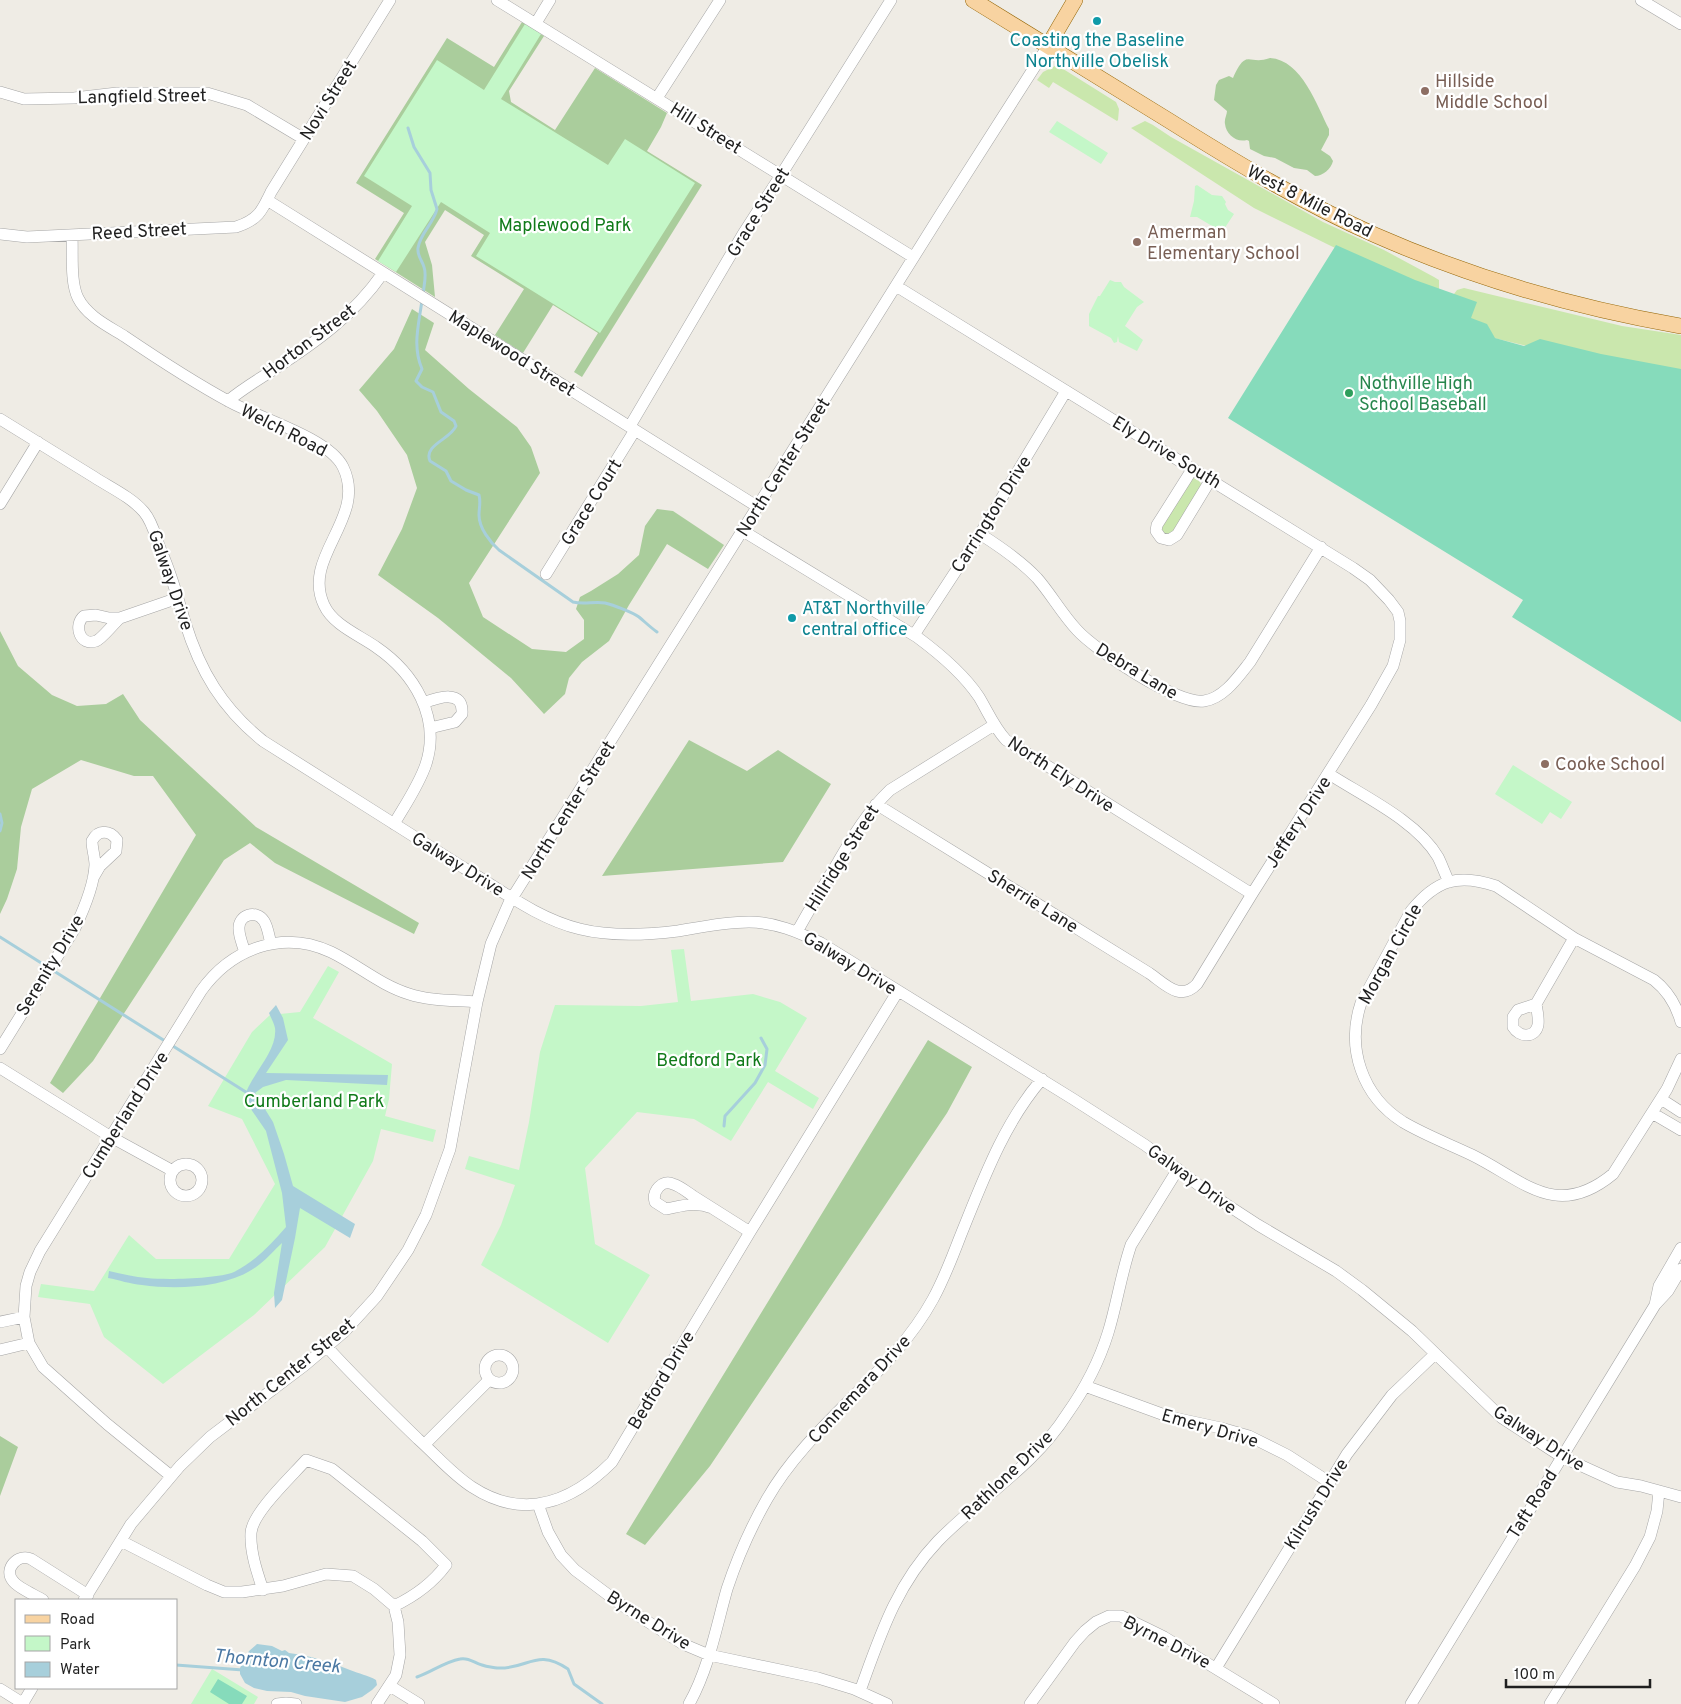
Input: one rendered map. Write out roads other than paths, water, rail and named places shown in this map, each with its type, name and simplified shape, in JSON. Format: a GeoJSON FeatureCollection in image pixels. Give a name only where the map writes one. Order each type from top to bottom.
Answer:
{"type":"FeatureCollection","features":[{"type":"Feature","properties":{"kind":"main road","name":"West 8 Mile Road"},"geometry":{"type":"LineString","coordinates":[[973,0],[1237,163],[1292,194],[1374,235],[1464,270],[1533,292],[1634,318],[1681,326]]}},
{"type":"Feature","properties":{"kind":"main road","name":"North Center Street"},"geometry":{"type":"LineString","coordinates":[[1048,46],[1075,0]]}},
{"type":"Feature","properties":{"kind":"street","name":"Novi Street"},"geometry":{"type":"LineString","coordinates":[[267,200],[390,0]]}},
{"type":"Feature","properties":{"kind":"street","name":"Hill Street"},"geometry":{"type":"LineString","coordinates":[[497,0],[913,257]]}},
{"type":"Feature","properties":{"kind":"street"},"geometry":{"type":"LineString","coordinates":[[536,24],[550,0]]}},
{"type":"Feature","properties":{"kind":"street"},"geometry":{"type":"LineString","coordinates":[[657,98],[720,0]]}},
{"type":"Feature","properties":{"kind":"street","name":"Grace Street"},"geometry":{"type":"LineString","coordinates":[[633,428],[743,234],[891,0]]}},
{"type":"Feature","properties":{"kind":"street"},"geometry":{"type":"LineString","coordinates":[[1641,0],[1681,24]]}},
{"type":"Feature","properties":{"kind":"street","name":"North Center Street"},"geometry":{"type":"LineString","coordinates":[[86,1598],[143,1509],[171,1476],[210,1437],[327,1347],[357,1319],[376,1296],[408,1250],[426,1215],[450,1149],[477,1002],[490,944],[513,898],[913,257],[1048,46]]}},
{"type":"Feature","properties":{"kind":"street","name":"Langfield Street"},"geometry":{"type":"LineString","coordinates":[[0,92],[24,99],[74,98],[117,93],[207,93],[247,105],[304,139]]}},
{"type":"Feature","properties":{"kind":"street","name":"Reed Street"},"geometry":{"type":"LineString","coordinates":[[0,234],[27,237],[236,227],[256,218],[267,200]]}},
{"type":"Feature","properties":{"kind":"street","name":"Maplewood Street"},"geometry":{"type":"LineString","coordinates":[[267,200],[758,507]]}},
{"type":"Feature","properties":{"kind":"street","name":"Welch Road"},"geometry":{"type":"LineString","coordinates":[[72,235],[73,276],[77,297],[89,313],[228,401],[316,442],[331,452],[343,466],[349,495],[335,539],[325,554],[319,572],[319,587],[324,605],[334,618],[399,664],[415,686],[423,703],[430,728],[427,763],[394,824]]}},
{"type":"Feature","properties":{"kind":"street","name":"Horton Street"},"geometry":{"type":"LineString","coordinates":[[228,401],[323,336],[356,307],[383,273]]}},
{"type":"Feature","properties":{"kind":"street","name":"Ely Drive South"},"geometry":{"type":"LineString","coordinates":[[896,286],[1321,547],[1370,580],[1398,612],[1400,621],[1398,648]]}},
{"type":"Feature","properties":{"kind":"street","name":"Carrington Drive"},"geometry":{"type":"LineString","coordinates":[[914,635],[980,534],[1066,391]]}},
{"type":"Feature","properties":{"kind":"street","name":"Galway Drive"},"geometry":{"type":"LineString","coordinates":[[0,419],[115,490],[136,504],[144,513],[152,525],[155,537],[171,574],[195,652],[206,676],[220,698],[245,727],[263,741],[513,898],[559,923],[582,930],[626,935],[660,933],[721,924],[750,922],[774,925],[797,932],[821,943],[1042,1079],[1145,1145],[1219,1200],[1336,1271],[1412,1331],[1502,1418],[1562,1457],[1617,1482],[1681,1497]]}},
{"type":"Feature","properties":{"kind":"street","name":"Grace Court"},"geometry":{"type":"LineString","coordinates":[[546,574],[633,428]]}},
{"type":"Feature","properties":{"kind":"street"},"geometry":{"type":"LineString","coordinates":[[0,504],[38,442]]}},
{"type":"Feature","properties":{"kind":"street"},"geometry":{"type":"LineString","coordinates":[[1193,468],[1157,525],[1156,531],[1161,538],[1169,540],[1177,535],[1211,479]]}},
{"type":"Feature","properties":{"kind":"street","name":"North Ely Drive"},"geometry":{"type":"LineString","coordinates":[[743,531],[914,635],[956,670],[978,695],[994,725],[1006,740],[1013,745],[1252,894]]}},
{"type":"Feature","properties":{"kind":"street","name":"Debra Lane"},"geometry":{"type":"LineString","coordinates":[[980,534],[999,546],[1036,577],[1076,629],[1090,642],[1113,659],[1166,690],[1184,698],[1197,701],[1205,701],[1216,696],[1230,686],[1240,675],[1321,547]]}},
{"type":"Feature","properties":{"kind":"street"},"geometry":{"type":"LineString","coordinates":[[120,618],[178,598]]}},
{"type":"Feature","properties":{"kind":"street","name":"Jeffery Drive"},"geometry":{"type":"LineString","coordinates":[[1191,990],[1197,984],[1329,774],[1387,678],[1398,648]]}},
{"type":"Feature","properties":{"kind":"street"},"geometry":{"type":"LineString","coordinates":[[423,703],[440,697],[450,696],[459,701],[462,709],[462,714],[455,722],[430,728]]}},
{"type":"Feature","properties":{"kind":"street","name":"Hillridge Street"},"geometry":{"type":"LineString","coordinates":[[797,932],[842,854],[876,804],[890,790],[994,725]]}},
{"type":"Feature","properties":{"kind":"street"},"geometry":{"type":"LineString","coordinates":[[1329,774],[1390,812],[1421,835],[1438,857],[1449,882]]}},
{"type":"Feature","properties":{"kind":"street","name":"Sherrie Lane"},"geometry":{"type":"LineString","coordinates":[[876,804],[1173,989],[1180,992],[1191,990]]}},
{"type":"Feature","properties":{"kind":"street","name":"Serenity Drive"},"geometry":{"type":"LineString","coordinates":[[0,1049],[75,928],[93,878]]}},
{"type":"Feature","properties":{"kind":"street","name":"Morgan Circle"},"geometry":{"type":"LineString","coordinates":[[1681,1022],[1671,998],[1664,988],[1654,980],[1574,938],[1496,886],[1472,880],[1449,882],[1434,888],[1421,898],[1411,911],[1367,989],[1358,1012],[1355,1039],[1357,1060],[1366,1083],[1378,1100],[1390,1112],[1414,1128],[1474,1156],[1524,1186],[1546,1194],[1559,1195],[1584,1191],[1601,1183],[1613,1174],[1661,1099],[1681,1059]]}},
{"type":"Feature","properties":{"kind":"street"},"geometry":{"type":"LineString","coordinates":[[245,953],[238,928],[239,923],[248,915],[254,914],[265,922],[271,944]]}},
{"type":"Feature","properties":{"kind":"street"},"geometry":{"type":"LineString","coordinates":[[1536,1004],[1574,938]]}},
{"type":"Feature","properties":{"kind":"street","name":"Cumberland Drive"},"geometry":{"type":"LineString","coordinates":[[171,1476],[107,1424],[43,1366],[30,1343],[24,1317],[26,1286],[40,1251],[208,981],[225,964],[245,953],[271,944],[294,943],[332,952],[367,974],[408,994],[433,999],[477,1002]]}},
{"type":"Feature","properties":{"kind":"street","name":"Bedford Drive"},"geometry":{"type":"LineString","coordinates":[[327,1347],[458,1477],[472,1488],[492,1498],[513,1503],[538,1504],[563,1498],[579,1490],[597,1477],[612,1462],[898,991]]}},
{"type":"Feature","properties":{"kind":"street"},"geometry":{"type":"LineString","coordinates":[[0,1068],[111,1137],[173,1171]]}},
{"type":"Feature","properties":{"kind":"street","name":"Connemara Drive"},"geometry":{"type":"LineString","coordinates":[[689,1704],[696,1692],[709,1655],[728,1588],[748,1537],[767,1500],[790,1463],[916,1328],[934,1298],[1002,1141],[1018,1111],[1042,1079]]}},
{"type":"Feature","properties":{"kind":"street"},"geometry":{"type":"LineString","coordinates":[[1661,1099],[1681,1112]]}},
{"type":"Feature","properties":{"kind":"street"},"geometry":{"type":"LineString","coordinates":[[1652,1113],[1681,1130]]}},
{"type":"Feature","properties":{"kind":"street","name":"Rathlone Drive"},"geometry":{"type":"LineString","coordinates":[[860,1691],[882,1632],[908,1577],[937,1542],[979,1502],[1046,1444],[1085,1386],[1107,1335],[1131,1245],[1178,1169]]}},
{"type":"Feature","properties":{"kind":"street"},"geometry":{"type":"LineString","coordinates":[[712,1208],[750,1232]]}},
{"type":"Feature","properties":{"kind":"street","name":"Taft Road"},"geometry":{"type":"LineString","coordinates":[[1654,1305],[1659,1286],[1681,1248]]}},
{"type":"Feature","properties":{"kind":"street","name":"Taft Road"},"geometry":{"type":"LineString","coordinates":[[1410,1704],[1654,1305],[1668,1291],[1681,1269]]}},
{"type":"Feature","properties":{"kind":"street"},"geometry":{"type":"LineString","coordinates":[[0,1322],[24,1317]]}},
{"type":"Feature","properties":{"kind":"street"},"geometry":{"type":"LineString","coordinates":[[0,1350],[30,1343]]}},
{"type":"Feature","properties":{"kind":"street","name":"Kilrush Drive"},"geometry":{"type":"LineString","coordinates":[[1216,1668],[1347,1454],[1382,1406],[1436,1354]]}},
{"type":"Feature","properties":{"kind":"street"},"geometry":{"type":"LineString","coordinates":[[425,1444],[490,1380]]}},
{"type":"Feature","properties":{"kind":"street","name":"Emery Drive"},"geometry":{"type":"LineString","coordinates":[[1085,1386],[1170,1417],[1249,1436],[1287,1455],[1329,1482]]}},
{"type":"Feature","properties":{"kind":"street"},"geometry":{"type":"LineString","coordinates":[[263,1590],[253,1559],[251,1534],[253,1524],[260,1512],[306,1460],[332,1469],[422,1541],[446,1565],[436,1578],[414,1596],[394,1606]]}},
{"type":"Feature","properties":{"kind":"street"},"geometry":{"type":"LineString","coordinates":[[1550,1704],[1650,1537],[1660,1491]]}},
{"type":"Feature","properties":{"kind":"street","name":"Byrne Drive"},"geometry":{"type":"LineString","coordinates":[[538,1504],[548,1532],[561,1555],[575,1570],[623,1606],[682,1644],[709,1655],[818,1678],[860,1691],[887,1704]]}},
{"type":"Feature","properties":{"kind":"street"},"geometry":{"type":"LineString","coordinates":[[121,1541],[216,1589],[234,1593],[283,1586],[306,1578],[326,1574],[353,1576],[374,1589],[394,1606],[398,1622],[400,1655],[396,1676],[377,1704]]}},
{"type":"Feature","properties":{"kind":"street"},"geometry":{"type":"LineString","coordinates":[[41,1599],[11,1579],[11,1568],[18,1558],[31,1559],[86,1598]]}},
{"type":"Feature","properties":{"kind":"street","name":"Byrne Drive"},"geometry":{"type":"LineString","coordinates":[[1030,1704],[1075,1642],[1096,1622],[1109,1616],[1121,1616],[1138,1623],[1274,1704]]}},
{"type":"Feature","properties":{"kind":"street"},"geometry":{"type":"LineString","coordinates":[[390,1686],[419,1704]]}},
{"type":"Feature","properties":{"kind":"street"},"geometry":{"type":"LineString","coordinates":[[0,1689],[23,1704],[31,1689]]}},
{"type":"Feature","properties":{"kind":"street"},"geometry":{"type":"LineString","coordinates":[[277,1704],[296,1704]]}},
{"type":"Feature","properties":{"kind":"water"},"geometry":{"type":"Polygon","coordinates":[[[276,1005],[283,1018],[288,1040],[266,1073],[388,1075],[387,1085],[286,1080],[263,1087],[255,1093],[273,1122],[293,1186],[355,1224],[350,1238],[300,1208],[282,1300],[275,1308],[274,1293],[282,1243],[263,1262],[248,1272],[219,1283],[188,1287],[156,1287],[108,1278],[109,1271],[155,1279],[216,1276],[234,1272],[256,1258],[286,1227],[282,1193],[266,1131],[244,1099],[251,1082],[272,1046],[275,1028],[269,1013],[276,1005]]]}},
{"type":"Feature","properties":{"kind":"water"},"geometry":{"type":"Polygon","coordinates":[[[257,1644],[272,1646],[289,1653],[335,1664],[373,1678],[376,1680],[377,1685],[362,1697],[345,1702],[291,1692],[267,1691],[254,1688],[245,1683],[240,1674],[240,1668],[249,1651],[257,1644]]]}},
{"type":"Feature","properties":{"kind":"waterway"},"geometry":{"type":"LineString","coordinates":[[408,128],[414,147],[430,173],[431,190],[437,209],[421,238],[418,248],[418,253],[425,270],[423,294]]}},
{"type":"Feature","properties":{"kind":"waterway"},"geometry":{"type":"LineString","coordinates":[[422,300],[417,343],[417,352],[422,369],[416,381],[422,387],[433,392],[441,412],[454,421],[456,426],[449,435],[430,451],[430,461],[446,471],[451,481],[479,495],[479,520],[483,530],[499,550],[573,602],[605,603],[617,607],[639,617],[657,632]]}},
{"type":"Feature","properties":{"kind":"waterway"},"geometry":{"type":"LineString","coordinates":[[0,814],[2,823],[0,831]]}},
{"type":"Feature","properties":{"kind":"waterway"},"geometry":{"type":"LineString","coordinates":[[0,937],[249,1094]]}},
{"type":"Feature","properties":{"kind":"waterway"},"geometry":{"type":"LineString","coordinates":[[724,1126],[725,1116],[755,1083],[765,1065],[767,1049],[761,1038]]}},
{"type":"Feature","properties":{"kind":"waterway","name":"Thornton Creek"},"geometry":{"type":"LineString","coordinates":[[417,1677],[460,1659],[497,1668],[508,1668],[532,1661],[548,1660],[568,1669],[574,1684],[602,1704]]}},
{"type":"Feature","properties":{"kind":"waterway","name":"Thornton Creek"},"geometry":{"type":"LineString","coordinates":[[178,1665],[243,1670]]}},
{"type":"Feature","properties":{"kind":"place","name":"Coasting the Baseline Northville Obelisk"},"geometry":{"type":"Point","coordinates":[1097,21]}},
{"type":"Feature","properties":{"kind":"place","name":"Hillside Middle School"},"geometry":{"type":"Point","coordinates":[1425,91]}},
{"type":"Feature","properties":{"kind":"place","name":"Amerman Elementary School"},"geometry":{"type":"Point","coordinates":[1137,242]}},
{"type":"Feature","properties":{"kind":"place","name":"Nothville High School Baseball"},"geometry":{"type":"Point","coordinates":[1349,393]}},
{"type":"Feature","properties":{"kind":"place","name":"AT&T Northville central office"},"geometry":{"type":"Point","coordinates":[792,618]}},
{"type":"Feature","properties":{"kind":"place","name":"Cooke School"},"geometry":{"type":"Point","coordinates":[1545,764]}},
{"type":"Feature","properties":{"kind":"park label","name":"Maplewood Park"},"geometry":{"type":"Point","coordinates":[565,225]}},
{"type":"Feature","properties":{"kind":"park label","name":"Bedford Park"},"geometry":{"type":"Point","coordinates":[709,1060]}},
{"type":"Feature","properties":{"kind":"park label","name":"Cumberland Park"},"geometry":{"type":"Point","coordinates":[314,1101]}}]}
